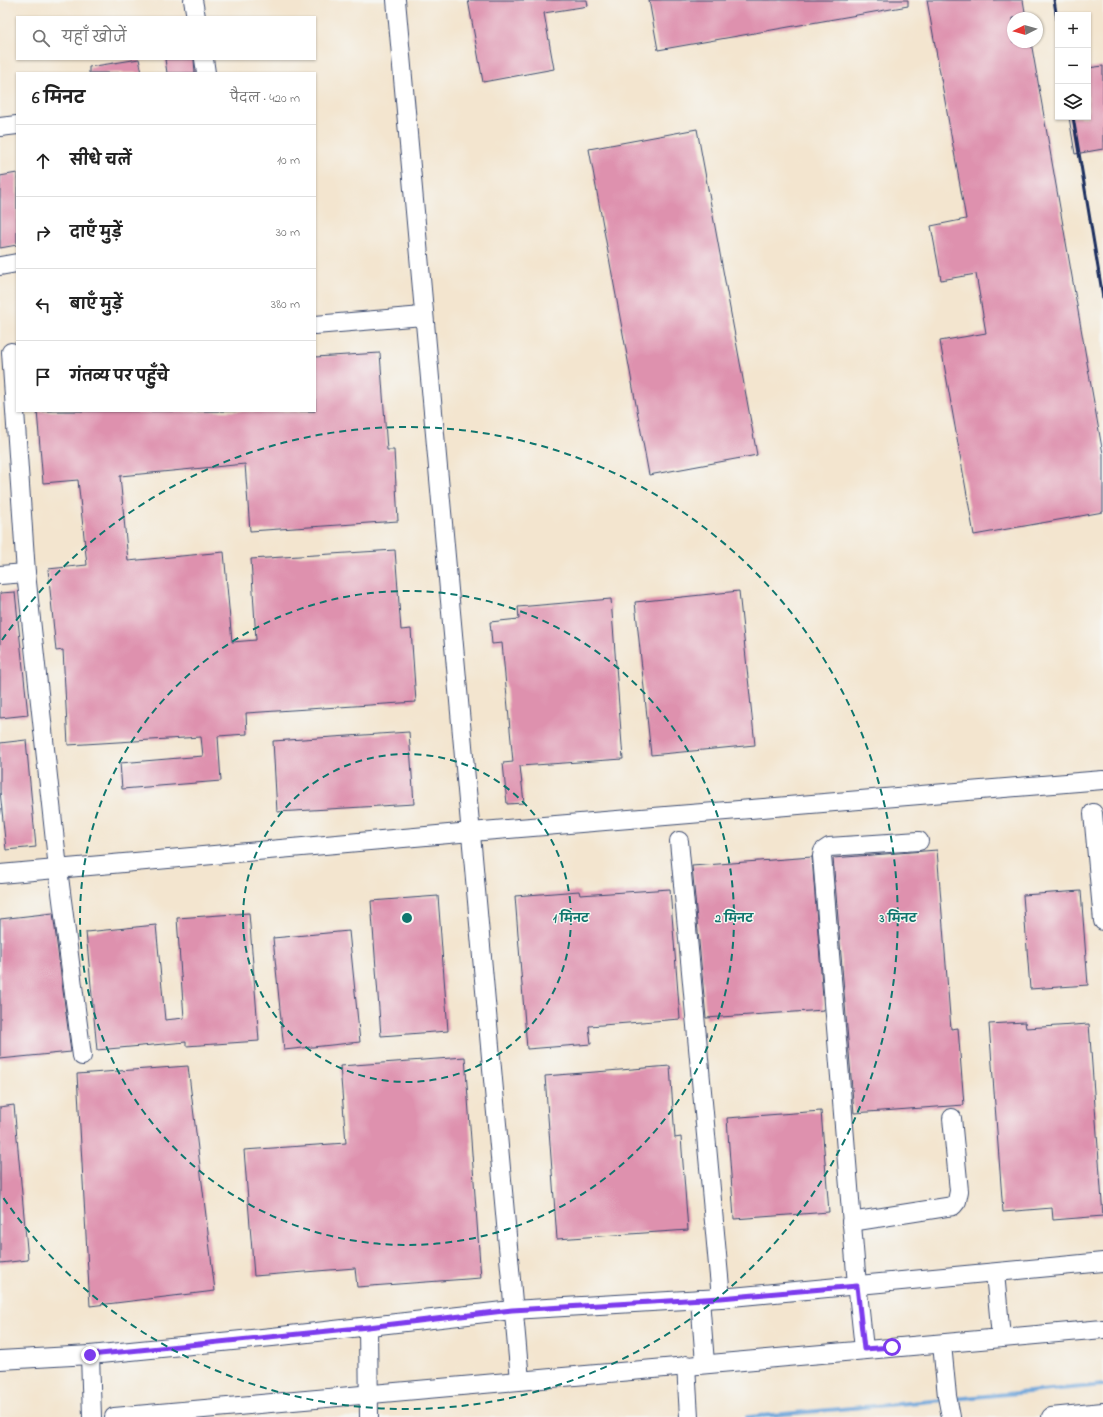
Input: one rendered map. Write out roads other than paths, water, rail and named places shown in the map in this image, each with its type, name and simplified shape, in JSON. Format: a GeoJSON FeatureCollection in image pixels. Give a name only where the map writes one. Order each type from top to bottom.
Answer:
{"type":"FeatureCollection","features":[{"type":"Feature","properties":{"kind":"street"},"geometry":{"type":"LineString","coordinates":[[193,0],[196,16]]}},
{"type":"Feature","properties":{"kind":"street"},"geometry":{"type":"LineString","coordinates":[[396,0],[423,316],[471,832],[512,1310],[520,1380]]}},
{"type":"Feature","properties":{"kind":"street"},"geometry":{"type":"LineString","coordinates":[[204,60],[206,72]]}},
{"type":"Feature","properties":{"kind":"street"},"geometry":{"type":"LineString","coordinates":[[0,127],[16,124]]}},
{"type":"Feature","properties":{"kind":"street"},"geometry":{"type":"LineString","coordinates":[[0,266],[16,263]]}},
{"type":"Feature","properties":{"kind":"street"},"geometry":{"type":"LineString","coordinates":[[316,325],[423,316]]}},
{"type":"Feature","properties":{"kind":"street"},"geometry":{"type":"LineString","coordinates":[[9,352],[26,573],[58,869],[82,1056]]}},
{"type":"Feature","properties":{"kind":"street"},"geometry":{"type":"LineString","coordinates":[[0,575],[26,573]]}},
{"type":"Feature","properties":{"kind":"street"},"geometry":{"type":"LineString","coordinates":[[0,874],[471,832],[1103,780]]}},
{"type":"Feature","properties":{"kind":"street"},"geometry":{"type":"LineString","coordinates":[[1093,814],[1103,921]]}},
{"type":"Feature","properties":{"kind":"street"},"geometry":{"type":"LineString","coordinates":[[679,841],[721,1298]]}},
{"type":"Feature","properties":{"kind":"street"},"geometry":{"type":"LineString","coordinates":[[864,1349],[851,1222],[822,852],[829,847],[919,841]]}},
{"type":"Feature","properties":{"kind":"street"},"geometry":{"type":"LineString","coordinates":[[851,1222],[953,1206],[957,1201],[959,1191],[952,1118]]}},
{"type":"Feature","properties":{"kind":"street"},"geometry":{"type":"LineString","coordinates":[[0,1360],[90,1355],[368,1327],[512,1310],[721,1298],[1103,1262]]}},
{"type":"Feature","properties":{"kind":"street"},"geometry":{"type":"LineString","coordinates":[[995,1273],[1001,1337]]}},
{"type":"Feature","properties":{"kind":"street"},"geometry":{"type":"LineString","coordinates":[[700,1299],[704,1363]]}},
{"type":"Feature","properties":{"kind":"street"},"geometry":{"type":"LineString","coordinates":[[368,1327],[369,1417]]}},
{"type":"Feature","properties":{"kind":"street"},"geometry":{"type":"LineString","coordinates":[[114,1417],[272,1410],[368,1393],[864,1349],[942,1344],[1103,1328]]}},
{"type":"Feature","properties":{"kind":"street"},"geometry":{"type":"LineString","coordinates":[[942,1344],[949,1407]]}},
{"type":"Feature","properties":{"kind":"street"},"geometry":{"type":"LineString","coordinates":[[90,1355],[92,1417]]}},
{"type":"Feature","properties":{"kind":"street"},"geometry":{"type":"LineString","coordinates":[[686,1365],[689,1417]]}},
{"type":"Feature","properties":{"kind":"street"},"geometry":{"type":"LineString","coordinates":[[1051,1417],[1103,1412]]}},
{"type":"Feature","properties":{"kind":"waterway"},"geometry":{"type":"LineString","coordinates":[[953,1399],[1103,1385]]}},
{"type":"Feature","properties":{"kind":"waterway"},"geometry":{"type":"LineString","coordinates":[[747,1417],[944,1400]]}},
{"type":"Feature","properties":{"kind":"railway"},"geometry":{"type":"LineString","coordinates":[[1054,0],[1056,12]]}},
{"type":"Feature","properties":{"kind":"railway"},"geometry":{"type":"LineString","coordinates":[[1073,120],[1103,298]]}}]}
